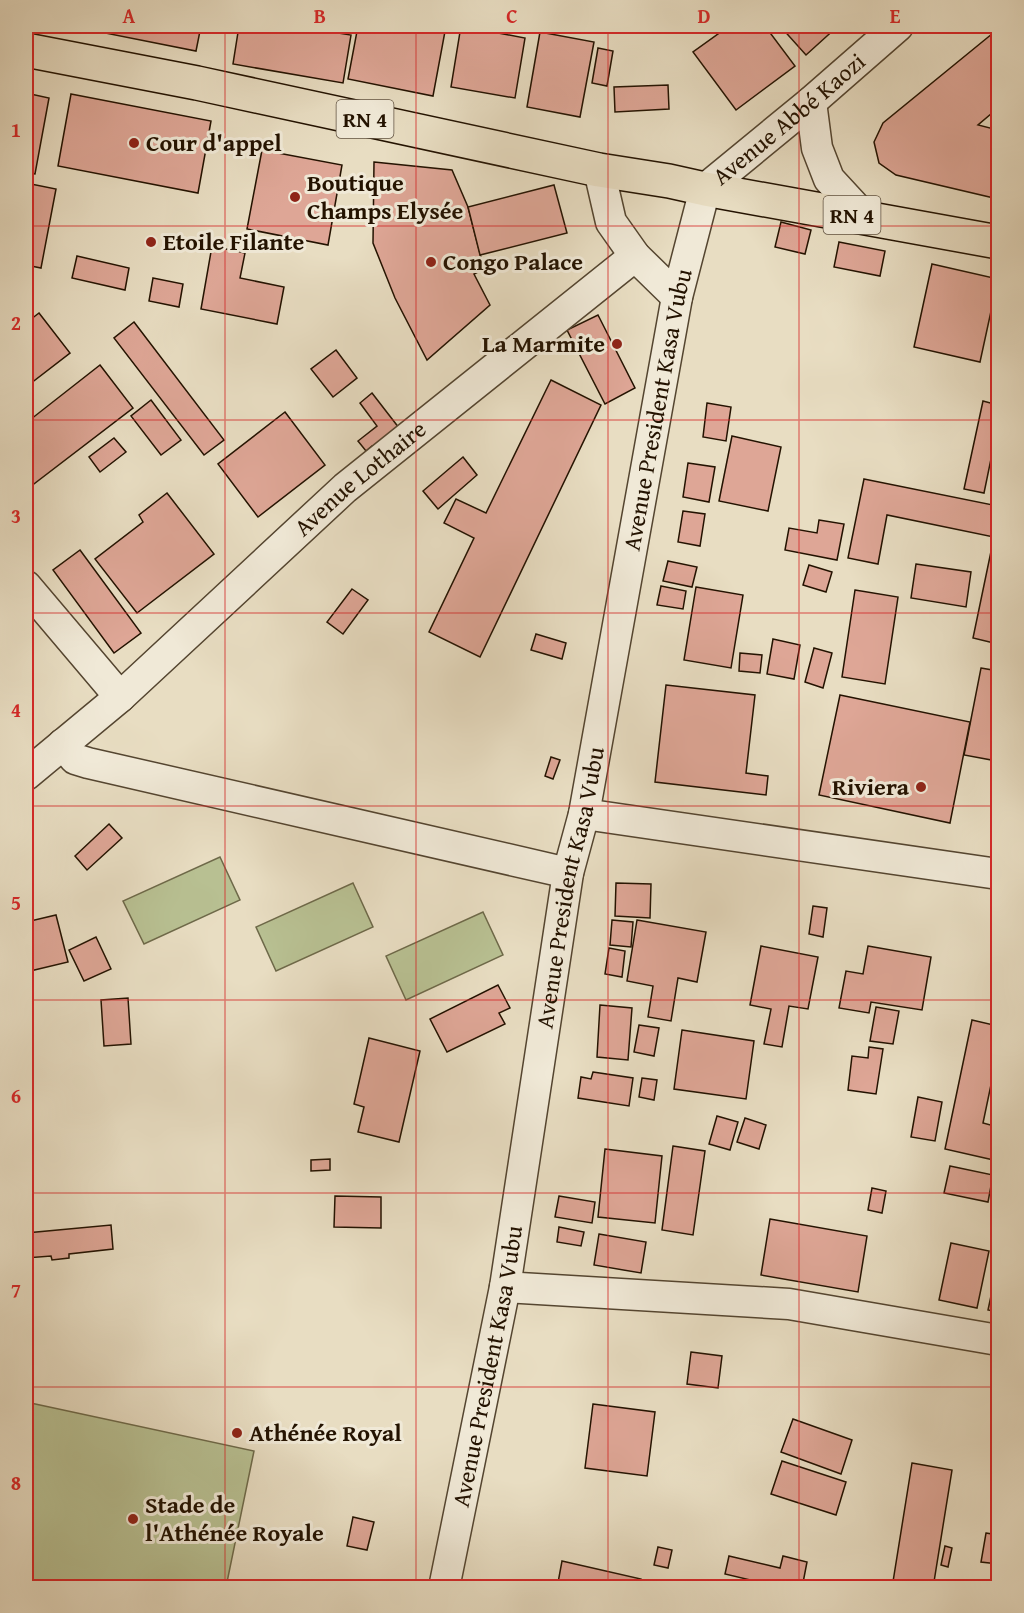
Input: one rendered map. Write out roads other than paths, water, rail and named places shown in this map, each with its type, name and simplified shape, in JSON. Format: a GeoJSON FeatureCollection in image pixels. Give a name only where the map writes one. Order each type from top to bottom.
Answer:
{"type":"FeatureCollection","features":[{"type":"Feature","properties":{"kind":"highway","name":"RN 4"},"geometry":{"type":"LineString","coordinates":[[26,50],[197,83],[599,170],[999,242]]}},
{"type":"Feature","properties":{"kind":"street","name":"Avenue Abbé Kaozi"},"geometry":{"type":"LineString","coordinates":[[705,189],[811,102],[898,26]]}},
{"type":"Feature","properties":{"kind":"street"},"geometry":{"type":"LineString","coordinates":[[811,102],[817,148],[829,178],[865,218]]}},
{"type":"Feature","properties":{"kind":"street"},"geometry":{"type":"LineString","coordinates":[[599,170],[611,222],[635,256],[676,297]]}},
{"type":"Feature","properties":{"kind":"street","name":"Avenue President Kasa Vubu"},"geometry":{"type":"LineString","coordinates":[[444,1587],[505,1287],[568,873],[584,814],[676,297],[705,189]]}},
{"type":"Feature","properties":{"kind":"street","name":"Avenue Lothaire"},"geometry":{"type":"LineString","coordinates":[[26,775],[120,697],[345,488],[635,256]]}},
{"type":"Feature","properties":{"kind":"street"},"geometry":{"type":"LineString","coordinates":[[26,586],[120,697]]}},
{"type":"Feature","properties":{"kind":"street"},"geometry":{"type":"LineString","coordinates":[[63,744],[75,759],[88,763],[568,873]]}},
{"type":"Feature","properties":{"kind":"street"},"geometry":{"type":"LineString","coordinates":[[584,814],[999,874]]}},
{"type":"Feature","properties":{"kind":"street"},"geometry":{"type":"LineString","coordinates":[[505,1287],[789,1304],[999,1340]]}},
{"type":"Feature","properties":{"kind":"place","name":"Cour d'appel"},"geometry":{"type":"Point","coordinates":[134,143]}},
{"type":"Feature","properties":{"kind":"place","name":"Boutique Champs Elysée"},"geometry":{"type":"Point","coordinates":[295,197]}},
{"type":"Feature","properties":{"kind":"place","name":"Etoile Filante"},"geometry":{"type":"Point","coordinates":[151,242]}},
{"type":"Feature","properties":{"kind":"place","name":"Congo Palace"},"geometry":{"type":"Point","coordinates":[431,262]}},
{"type":"Feature","properties":{"kind":"place","name":"La Marmite"},"geometry":{"type":"Point","coordinates":[617,344]}},
{"type":"Feature","properties":{"kind":"place","name":"Riviera"},"geometry":{"type":"Point","coordinates":[921,787]}},
{"type":"Feature","properties":{"kind":"place","name":"Athénée Royal"},"geometry":{"type":"Point","coordinates":[237,1433]}},
{"type":"Feature","properties":{"kind":"place","name":"Stade de l'Athénée Royale"},"geometry":{"type":"Point","coordinates":[133,1519]}}]}
